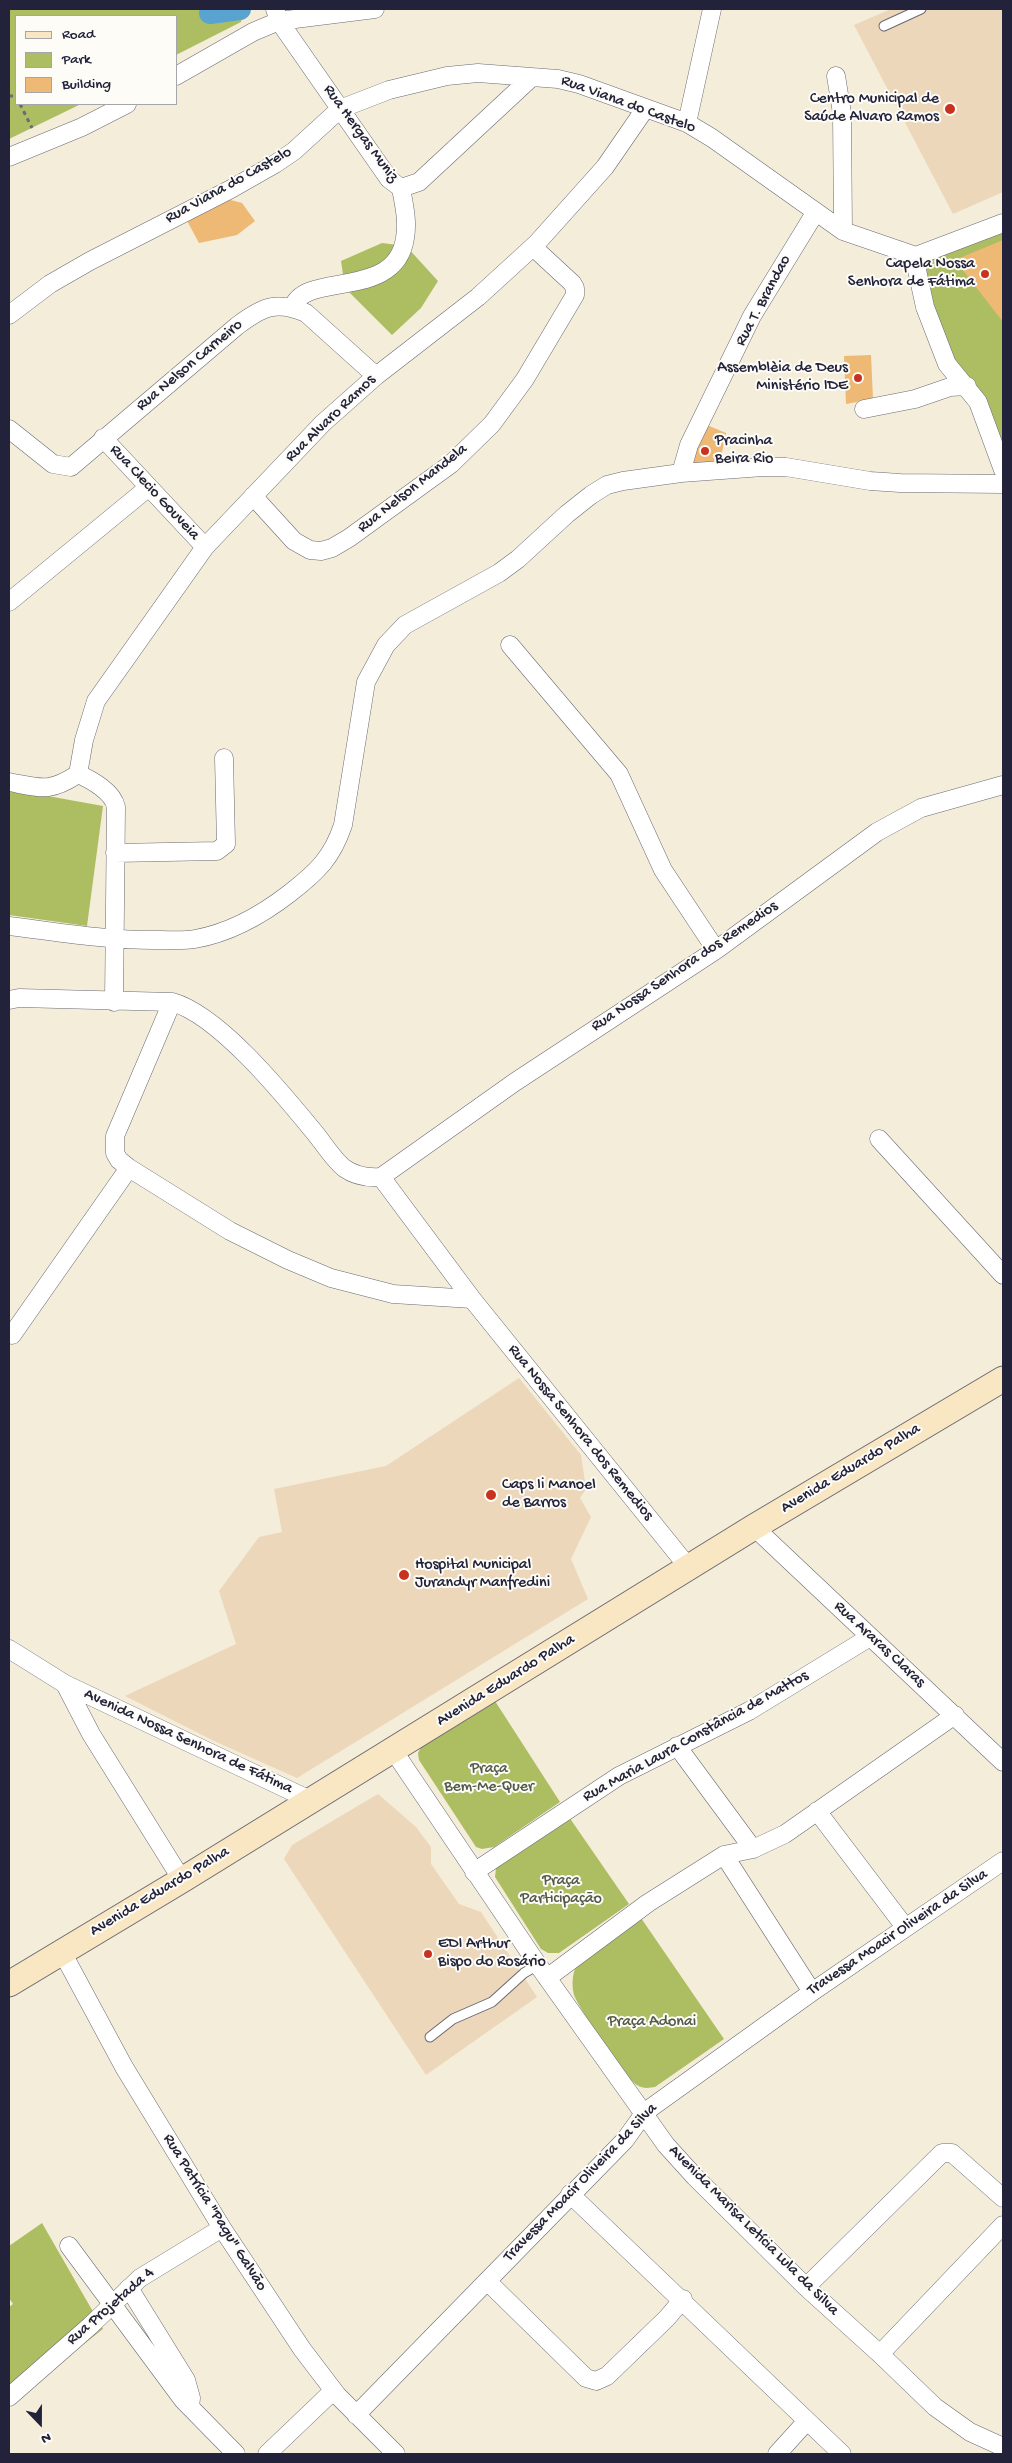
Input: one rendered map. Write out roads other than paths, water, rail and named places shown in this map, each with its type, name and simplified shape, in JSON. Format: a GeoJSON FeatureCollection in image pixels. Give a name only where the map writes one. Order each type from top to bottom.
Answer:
{"type":"FeatureCollection","features":[{"type":"Feature","properties":{"kind":"street"},"geometry":{"type":"LineString","coordinates":[[178,75],[253,32],[277,13],[375,9]]}},
{"type":"Feature","properties":{"kind":"street"},"geometry":{"type":"LineString","coordinates":[[687,123],[712,9]]}},
{"type":"Feature","properties":{"kind":"street","name":"Rua Hergas Muniz"},"geometry":{"type":"LineString","coordinates":[[277,13],[389,179],[402,188],[419,182],[532,77]]}},
{"type":"Feature","properties":{"kind":"street","name":"Rua Viana do Castelo"},"geometry":{"type":"LineString","coordinates":[[9,315],[50,284],[90,260],[231,189],[275,164],[294,151],[340,108],[389,90],[447,76],[478,73],[558,78],[687,123],[712,138],[815,213],[843,231],[916,256]]}},
{"type":"Feature","properties":{"kind":"street"},"geometry":{"type":"LineString","coordinates":[[836,76],[842,113],[843,231]]}},
{"type":"Feature","properties":{"kind":"street"},"geometry":{"type":"LineString","coordinates":[[9,156],[82,127],[125,105]]}},
{"type":"Feature","properties":{"kind":"street","name":"Rua Alvaro Ramos"},"geometry":{"type":"LineString","coordinates":[[78,774],[84,740],[96,701],[205,547],[323,423],[376,376],[478,298],[533,248],[605,167],[645,109]]}},
{"type":"Feature","properties":{"kind":"street"},"geometry":{"type":"LineString","coordinates":[[293,308],[295,302],[303,295],[318,289],[379,275],[397,258],[405,240],[406,230],[402,188]]}},
{"type":"Feature","properties":{"kind":"street","name":"Rua T. Brandao"},"geometry":{"type":"LineString","coordinates":[[681,473],[689,445],[752,316],[815,213]]}},
{"type":"Feature","properties":{"kind":"street"},"geometry":{"type":"LineString","coordinates":[[1003,224],[916,256],[915,261],[924,307],[946,364],[954,375],[967,386],[978,402],[1003,470]]}},
{"type":"Feature","properties":{"kind":"street","name":"Rua Nelson Mandela"},"geometry":{"type":"LineString","coordinates":[[254,496],[294,541],[310,550],[321,551],[349,538],[451,464],[492,424],[520,387],[575,295],[575,288],[572,283],[533,248]]}},
{"type":"Feature","properties":{"kind":"street","name":"Rua Nelson Carneiro"},"geometry":{"type":"LineString","coordinates":[[9,429],[15,445],[52,464],[72,467],[103,438],[256,312],[270,306],[293,308],[306,313],[376,376]]}},
{"type":"Feature","properties":{"kind":"street"},"geometry":{"type":"LineString","coordinates":[[864,409],[915,399],[950,387],[967,386]]}},
{"type":"Feature","properties":{"kind":"street","name":"Rua Clecio Gouveia"},"geometry":{"type":"LineString","coordinates":[[103,438],[205,547]]}},
{"type":"Feature","properties":{"kind":"street"},"geometry":{"type":"LineString","coordinates":[[9,926],[115,939],[194,939],[237,926],[278,902],[311,876],[330,857],[340,833],[366,682],[386,645],[405,625],[499,573],[518,559],[591,494],[607,485],[681,473],[786,466],[890,482],[958,485],[1003,484]]}},
{"type":"Feature","properties":{"kind":"street"},"geometry":{"type":"LineString","coordinates":[[9,602],[149,487]]}},
{"type":"Feature","properties":{"kind":"street"},"geometry":{"type":"LineString","coordinates":[[510,645],[619,774],[663,870],[716,950]]}},
{"type":"Feature","properties":{"kind":"street"},"geometry":{"type":"LineString","coordinates":[[115,853],[217,852],[222,849],[226,844],[224,758]]}},
{"type":"Feature","properties":{"kind":"street"},"geometry":{"type":"LineString","coordinates":[[9,782],[42,788],[54,788],[78,774],[88,778],[115,800],[114,1002]]}},
{"type":"Feature","properties":{"kind":"street","name":"Rua Nossa Senhora dos Remedios"},"geometry":{"type":"LineString","coordinates":[[689,1568],[472,1299],[381,1178],[515,1082],[716,950],[877,832],[921,808],[1003,785]]}},
{"type":"Feature","properties":{"kind":"street"},"geometry":{"type":"LineString","coordinates":[[12,997],[114,1002],[172,1002],[184,1005],[237,1047],[273,1082],[344,1168],[368,1178],[381,1178]]}},
{"type":"Feature","properties":{"kind":"street"},"geometry":{"type":"LineString","coordinates":[[172,1002],[115,1136],[115,1153],[119,1160],[253,1244],[331,1278],[393,1294],[472,1299]]}},
{"type":"Feature","properties":{"kind":"street"},"geometry":{"type":"LineString","coordinates":[[879,1139],[1003,1275]]}},
{"type":"Feature","properties":{"kind":"street"},"geometry":{"type":"LineString","coordinates":[[12,1335],[129,1168]]}},
{"type":"Feature","properties":{"kind":"street","name":"Avenida Eduardo Palha"},"geometry":{"type":"LineString","coordinates":[[9,1984],[61,1950],[182,1880],[754,1527],[1003,1379]]}},
{"type":"Feature","properties":{"kind":"street","name":"Rua Araras Claras"},"geometry":{"type":"LineString","coordinates":[[754,1527],[1003,1762]]}},
{"type":"Feature","properties":{"kind":"street","name":"Rua Maria Laura Constância de Mattos"},"geometry":{"type":"LineString","coordinates":[[474,1872],[620,1776],[749,1711],[870,1637]]}},
{"type":"Feature","properties":{"kind":"street","name":"Avenida Nossa Senhora de Fátima"},"geometry":{"type":"LineString","coordinates":[[9,1649],[65,1684],[310,1800]]}},
{"type":"Feature","properties":{"kind":"street","name":"Avenida Nossa Senhora de Fátima"},"geometry":{"type":"LineString","coordinates":[[65,1684],[91,1734],[182,1880]]}},
{"type":"Feature","properties":{"kind":"street"},"geometry":{"type":"LineString","coordinates":[[542,1971],[724,1855],[753,1849],[785,1834],[955,1715]]}},
{"type":"Feature","properties":{"kind":"street"},"geometry":{"type":"LineString","coordinates":[[677,1746],[753,1849]]}},
{"type":"Feature","properties":{"kind":"street","name":"Avenida Marisa Letícia Lula da Silva"},"geometry":{"type":"LineString","coordinates":[[392,1750],[542,1971],[666,2145],[695,2177],[806,2287],[935,2407],[970,2432],[1003,2447]]}},
{"type":"Feature","properties":{"kind":"street"},"geometry":{"type":"LineString","coordinates":[[817,1811],[905,1927]]}},
{"type":"Feature","properties":{"kind":"street"},"geometry":{"type":"LineString","coordinates":[[724,1855],[812,1992]]}},
{"type":"Feature","properties":{"kind":"street","name":"Travessa Moacir Oliveira da Silva"},"geometry":{"type":"LineString","coordinates":[[356,2415],[570,2194],[625,2140],[644,2112],[812,1992],[1003,1861]]}},
{"type":"Feature","properties":{"kind":"street","name":"Rua Patrícia \"Pagu\" Galvão"},"geometry":{"type":"LineString","coordinates":[[61,1950],[124,2067],[222,2228],[302,2349],[334,2391],[396,2454]]}},
{"type":"Feature","properties":{"kind":"street"},"geometry":{"type":"LineString","coordinates":[[806,2287],[942,2153],[952,2153],[1003,2198]]}},
{"type":"Feature","properties":{"kind":"street"},"geometry":{"type":"LineString","coordinates":[[570,2194],[683,2299],[806,2422],[842,2454]]}},
{"type":"Feature","properties":{"kind":"street"},"geometry":{"type":"LineString","coordinates":[[880,2354],[1003,2225]]}},
{"type":"Feature","properties":{"kind":"street","name":"Rua Projetada 4"},"geometry":{"type":"LineString","coordinates":[[9,2397],[129,2288],[174,2256],[222,2228]]}},
{"type":"Feature","properties":{"kind":"street"},"geometry":{"type":"LineString","coordinates":[[69,2246],[190,2407],[236,2454]]}},
{"type":"Feature","properties":{"kind":"street"},"geometry":{"type":"LineString","coordinates":[[487,2280],[586,2378],[596,2380],[607,2376],[667,2318],[683,2299]]}},
{"type":"Feature","properties":{"kind":"street"},"geometry":{"type":"LineString","coordinates":[[129,2288],[186,2380],[191,2398],[190,2407]]}},
{"type":"Feature","properties":{"kind":"street"},"geometry":{"type":"LineString","coordinates":[[267,2454],[334,2391]]}},
{"type":"Feature","properties":{"kind":"street"},"geometry":{"type":"LineString","coordinates":[[777,2454],[806,2422]]}},
{"type":"Feature","properties":{"kind":"lane"},"geometry":{"type":"LineString","coordinates":[[884,26],[921,9]]}},
{"type":"Feature","properties":{"kind":"lane"},"geometry":{"type":"LineString","coordinates":[[430,2037],[453,2019],[500,1996],[524,1973],[542,1971]]}},
{"type":"Feature","properties":{"kind":"waterway"},"geometry":{"type":"LineString","coordinates":[[210,13],[240,9]]}},
{"type":"Feature","properties":{"kind":"place","name":"Centro Municipal de Saúde Alvaro Ramos"},"geometry":{"type":"Point","coordinates":[950,109]}},
{"type":"Feature","properties":{"kind":"place","name":"Capela Nossa Senhora de Fátima"},"geometry":{"type":"Point","coordinates":[985,274]}},
{"type":"Feature","properties":{"kind":"place","name":"Assemblèia de Deus Ministério IDE"},"geometry":{"type":"Point","coordinates":[858,378]}},
{"type":"Feature","properties":{"kind":"place","name":"Pracinha Beira Rio"},"geometry":{"type":"Point","coordinates":[705,451]}},
{"type":"Feature","properties":{"kind":"place","name":"Caps Ii Manoel de Barros"},"geometry":{"type":"Point","coordinates":[491,1495]}},
{"type":"Feature","properties":{"kind":"place","name":"Hospital Municipal Jurandyr Manfredini"},"geometry":{"type":"Point","coordinates":[404,1575]}},
{"type":"Feature","properties":{"kind":"place","name":"EDI Arthur Bispo do Rosário"},"geometry":{"type":"Point","coordinates":[428,1954]}},
{"type":"Feature","properties":{"kind":"park label","name":"Praça Bem-Me-Quer"},"geometry":{"type":"Point","coordinates":[489,1779]}},
{"type":"Feature","properties":{"kind":"park label","name":"Praça Participação"},"geometry":{"type":"Point","coordinates":[561,1891]}},
{"type":"Feature","properties":{"kind":"park label","name":"Praça Adonai"},"geometry":{"type":"Point","coordinates":[652,2023]}}]}
